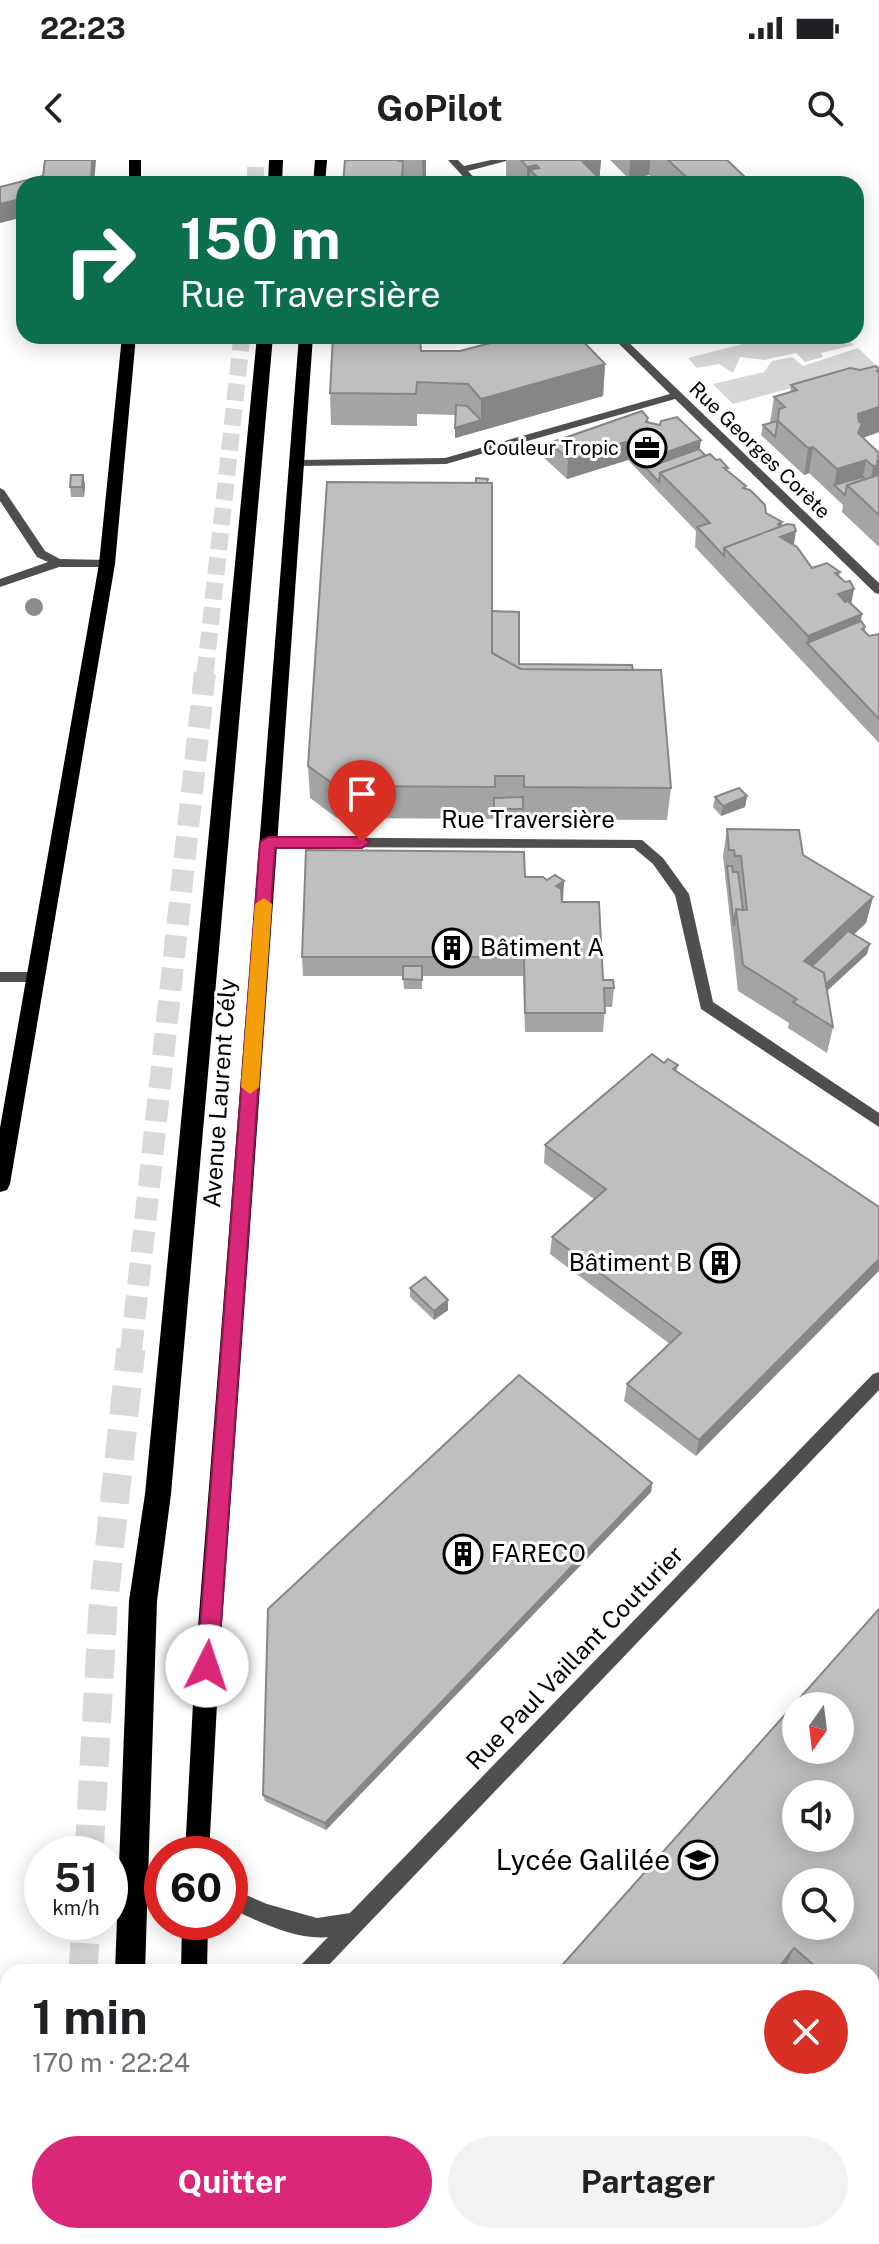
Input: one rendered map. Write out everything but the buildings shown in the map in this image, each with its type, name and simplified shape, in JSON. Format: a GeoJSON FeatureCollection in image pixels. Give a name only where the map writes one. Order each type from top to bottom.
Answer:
{"type":"FeatureCollection","features":[{"type":"Feature","properties":{"kind":"highway"},"geometry":{"type":"LineString","coordinates":[[130,1964],[143,1601],[158,1494],[264,344]]}},
{"type":"Feature","properties":{"kind":"main road"},"geometry":{"type":"LineString","coordinates":[[0,1184],[107,564],[128,344]]}},
{"type":"Feature","properties":{"kind":"main road","name":"Avenue Laurent Cély"},"geometry":{"type":"LineString","coordinates":[[198,1836],[207,1666],[305,344]]}},
{"type":"Feature","properties":{"kind":"main road"},"geometry":{"type":"LineString","coordinates":[[194,1964],[195,1940]]}},
{"type":"Feature","properties":{"kind":"street"},"geometry":{"type":"LineString","coordinates":[[453,160],[468,176]]}},
{"type":"Feature","properties":{"kind":"street"},"geometry":{"type":"LineString","coordinates":[[462,169],[505,160]]}},
{"type":"Feature","properties":{"kind":"street","name":"Rue Georges Corète"},"geometry":{"type":"LineString","coordinates":[[624,344],[879,590]]}},
{"type":"Feature","properties":{"kind":"street"},"geometry":{"type":"LineString","coordinates":[[296,463],[446,461],[678,395]]}},
{"type":"Feature","properties":{"kind":"street"},"geometry":{"type":"LineString","coordinates":[[0,492],[41,554],[58,563]]}},
{"type":"Feature","properties":{"kind":"street"},"geometry":{"type":"LineString","coordinates":[[0,583],[58,563],[107,564]]}},
{"type":"Feature","properties":{"kind":"street","name":"Rue Traversière"},"geometry":{"type":"LineString","coordinates":[[268,842],[637,843],[658,861],[682,894],[706,1005],[879,1121]]}},
{"type":"Feature","properties":{"kind":"street"},"geometry":{"type":"LineString","coordinates":[[0,977],[36,977]]}},
{"type":"Feature","properties":{"kind":"street","name":"Rue Paul Vaillant Couturier"},"geometry":{"type":"LineString","coordinates":[[316,1964],[879,1379]]}},
{"type":"Feature","properties":{"kind":"street"},"geometry":{"type":"LineString","coordinates":[[248,1906],[317,1928],[355,1923]]}},
{"type":"Feature","properties":{"kind":"shaded area"},"geometry":{"type":"Polygon","coordinates":[[[743,344],[854,345],[821,353],[823,357],[805,362],[796,353],[764,360],[740,357],[733,373],[719,364],[697,368],[688,358],[743,344]]]}},
{"type":"Feature","properties":{"kind":"shaded area"},"geometry":{"type":"Polygon","coordinates":[[[858,348],[876,365],[733,404],[713,384],[764,372],[772,361],[792,357],[803,366],[858,348]]]}},
{"type":"Feature","properties":{"kind":"tunnel"},"geometry":{"type":"LineString","coordinates":[[255,176],[256,160]]}},
{"type":"Feature","properties":{"kind":"tunnel"},"geometry":{"type":"LineString","coordinates":[[205,674],[241,344]]}},
{"type":"Feature","properties":{"kind":"tunnel"},"geometry":{"type":"LineString","coordinates":[[131,1351],[205,672]]}},
{"type":"Feature","properties":{"kind":"tunnel"},"geometry":{"type":"LineString","coordinates":[[90,1836],[103,1608],[131,1349]]}},
{"type":"Feature","properties":{"kind":"tunnel"},"geometry":{"type":"LineString","coordinates":[[83,1964],[85,1940]]}},
{"type":"Feature","properties":{"kind":"slow traffic"},"geometry":{"type":"LineString","coordinates":[[250,1087],[264,904]]}},
{"type":"Feature","properties":{"kind":"place","name":"Couleur Tropic"},"geometry":{"type":"Point","coordinates":[647,448]}},
{"type":"Feature","properties":{"kind":"place","name":"Bâtiment A"},"geometry":{"type":"Point","coordinates":[452,948]}},
{"type":"Feature","properties":{"kind":"place","name":"Bâtiment B"},"geometry":{"type":"Point","coordinates":[720,1263]}},
{"type":"Feature","properties":{"kind":"place","name":"FARECO"},"geometry":{"type":"Point","coordinates":[463,1554]}},
{"type":"Feature","properties":{"kind":"place","name":"Lycée Galilée"},"geometry":{"type":"Point","coordinates":[698,1860]}},
{"type":"Feature","properties":{"kind":"route"},"geometry":{"type":"LineString","coordinates":[[207,1666],[268,842],[362,842]]}}]}
